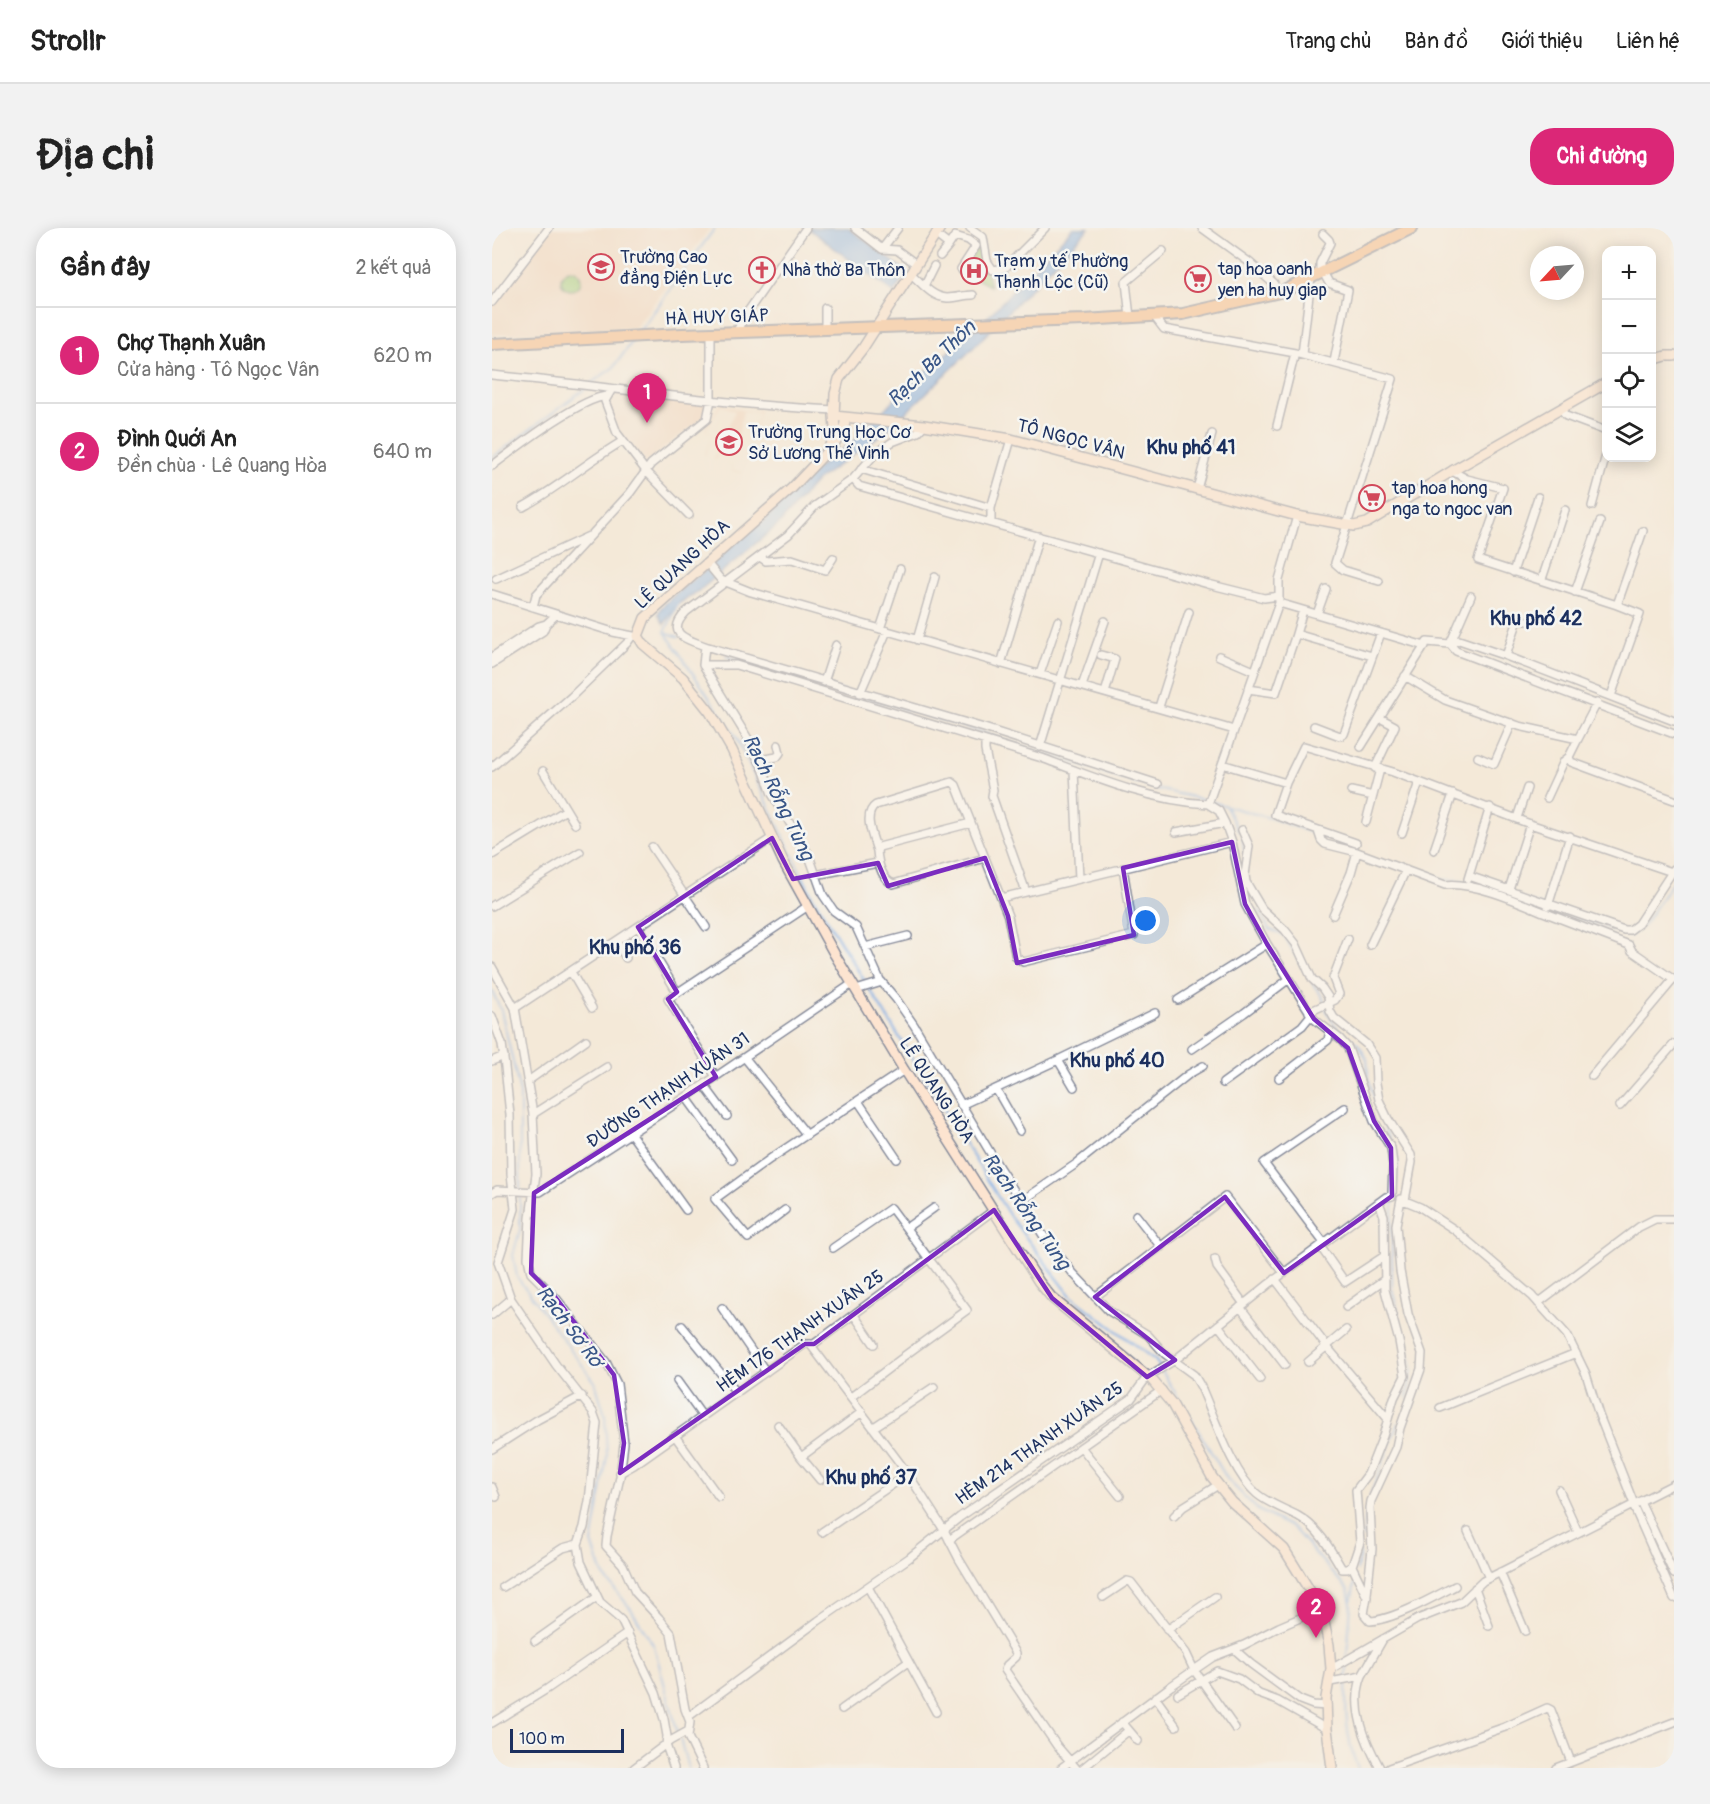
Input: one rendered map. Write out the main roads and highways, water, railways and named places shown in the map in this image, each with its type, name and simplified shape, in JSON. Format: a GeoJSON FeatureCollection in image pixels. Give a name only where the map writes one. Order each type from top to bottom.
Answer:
{"type":"FeatureCollection","features":[{"type":"Feature","properties":{"kind":"main road","name":"HÀ HUY GIÁP"},"geometry":{"type":"LineString","coordinates":[[492,344],[1183,314],[1275,294],[1412,228]]}},
{"type":"Feature","properties":{"kind":"water"},"geometry":{"type":"Polygon","coordinates":[[[810,228],[848,228],[907,272],[894,293],[810,228]]]}},
{"type":"Feature","properties":{"kind":"water"},"geometry":{"type":"Polygon","coordinates":[[[1073,228],[1089,228],[972,349],[889,429],[816,481],[780,523],[700,590],[678,604],[664,624],[658,614],[661,608],[737,541],[765,521],[806,477],[859,436],[900,393],[982,323],[1073,228]]]}},
{"type":"Feature","properties":{"kind":"waterway"},"geometry":{"type":"LineString","coordinates":[[639,332],[715,228]]}},
{"type":"Feature","properties":{"kind":"waterway"},"geometry":{"type":"LineString","coordinates":[[590,384],[614,367],[634,339]]}},
{"type":"Feature","properties":{"kind":"waterway"},"geometry":{"type":"LineString","coordinates":[[492,458],[586,388]]}},
{"type":"Feature","properties":{"kind":"waterway","name":"Rạch Ba Thôn"},"geometry":{"type":"LineString","coordinates":[[665,632],[679,601]]}},
{"type":"Feature","properties":{"kind":"waterway","name":"Rạch Rỗng Tùng"},"geometry":{"type":"LineString","coordinates":[[665,632],[736,737],[811,894],[1011,1218],[1071,1296],[1156,1361],[1228,1480],[1258,1510],[1293,1528],[1348,1590],[1351,1604],[1347,1656]]}},
{"type":"Feature","properties":{"kind":"waterway"},"geometry":{"type":"LineString","coordinates":[[665,632],[679,637]]}},
{"type":"Feature","properties":{"kind":"waterway"},"geometry":{"type":"LineString","coordinates":[[726,656],[981,732],[1107,774],[1206,800]]}},
{"type":"Feature","properties":{"kind":"waterway"},"geometry":{"type":"LineString","coordinates":[[1212,802],[1277,820],[1318,835]]}},
{"type":"Feature","properties":{"kind":"waterway"},"geometry":{"type":"LineString","coordinates":[[1225,805],[1239,832]]}},
{"type":"Feature","properties":{"kind":"waterway"},"geometry":{"type":"LineString","coordinates":[[1242,837],[1245,855]]}},
{"type":"Feature","properties":{"kind":"waterway"},"geometry":{"type":"LineString","coordinates":[[1323,837],[1355,848]]}},
{"type":"Feature","properties":{"kind":"waterway"},"geometry":{"type":"LineString","coordinates":[[1419,872],[1443,880],[1460,880],[1483,886]]}},
{"type":"Feature","properties":{"kind":"waterway"},"geometry":{"type":"LineString","coordinates":[[1489,888],[1630,936],[1643,926],[1674,880]]}},
{"type":"Feature","properties":{"kind":"waterway"},"geometry":{"type":"LineString","coordinates":[[1259,910],[1269,929],[1284,935],[1306,973]]}},
{"type":"Feature","properties":{"kind":"waterway"},"geometry":{"type":"LineString","coordinates":[[1312,983],[1322,996],[1328,1014],[1335,1025],[1359,1045],[1367,1059],[1368,1076],[1377,1109],[1391,1142]]}},
{"type":"Feature","properties":{"kind":"waterway","name":"Rạch Sơ Rơ"},"geometry":{"type":"LineString","coordinates":[[492,991],[501,1010],[520,1093],[520,1230],[513,1255],[517,1277],[595,1382],[605,1415],[607,1456],[592,1543],[603,1575],[631,1609],[654,1646],[678,1734]]}},
{"type":"Feature","properties":{"kind":"waterway"},"geometry":{"type":"LineString","coordinates":[[1394,1150],[1398,1160],[1396,1185]]}},
{"type":"Feature","properties":{"kind":"waterway"},"geometry":{"type":"LineString","coordinates":[[1394,1197],[1392,1289],[1412,1368],[1407,1398]]}},
{"type":"Feature","properties":{"kind":"waterway"},"geometry":{"type":"LineString","coordinates":[[1370,1496],[1398,1423]]}},
{"type":"Feature","properties":{"kind":"waterway"},"geometry":{"type":"LineString","coordinates":[[1363,1537],[1367,1510]]}},
{"type":"Feature","properties":{"kind":"waterway"},"geometry":{"type":"LineString","coordinates":[[1357,1570],[1360,1552]]}},
{"type":"Feature","properties":{"kind":"waterway"},"geometry":{"type":"LineString","coordinates":[[1351,1602],[1356,1578]]}},
{"type":"Feature","properties":{"kind":"waterway","name":"Rạch Rỗng Tùng"},"geometry":{"type":"LineString","coordinates":[[1347,1662],[1348,1729],[1358,1768]]}},
{"type":"Feature","properties":{"kind":"waterway","name":"Rạch Sơ Rơ"},"geometry":{"type":"LineString","coordinates":[[680,1739],[688,1768]]}},
{"type":"Feature","properties":{"kind":"place","name":"Trường Cao đẳng Điện Lực"},"geometry":{"type":"Point","coordinates":[601,267]}},
{"type":"Feature","properties":{"kind":"place","name":"Nhà thờ Ba Thôn"},"geometry":{"type":"Point","coordinates":[762,270]}},
{"type":"Feature","properties":{"kind":"place","name":"Trạm y tế Phường Thạnh Lộc (Cũ)"},"geometry":{"type":"Point","coordinates":[974,271]}},
{"type":"Feature","properties":{"kind":"place","name":"tap hoa oanh yen ha huy giap"},"geometry":{"type":"Point","coordinates":[1198,279]}},
{"type":"Feature","properties":{"kind":"place","name":"Chợ Thạnh Xuân"},"geometry":{"type":"Point","coordinates":[647,423]}},
{"type":"Feature","properties":{"kind":"place","name":"Trường Trung Học Cơ Sở Lương Thế Vinh"},"geometry":{"type":"Point","coordinates":[729,442]}},
{"type":"Feature","properties":{"kind":"place","name":"tap hoa hong nga to ngoc van"},"geometry":{"type":"Point","coordinates":[1372,498]}},
{"type":"Feature","properties":{"kind":"place","name":"Đình Quới An"},"geometry":{"type":"Point","coordinates":[1316,1638]}},
{"type":"Feature","properties":{"kind":"district","name":"Khu phố 41"},"geometry":{"type":"Point","coordinates":[1191,447]}},
{"type":"Feature","properties":{"kind":"district","name":"Khu phố 42"},"geometry":{"type":"Point","coordinates":[1536,618]}},
{"type":"Feature","properties":{"kind":"district","name":"Khu phố 36"},"geometry":{"type":"Point","coordinates":[635,947]}},
{"type":"Feature","properties":{"kind":"district","name":"Khu phố 40"},"geometry":{"type":"Point","coordinates":[1117,1060]}},
{"type":"Feature","properties":{"kind":"district","name":"Khu phố 37"},"geometry":{"type":"Point","coordinates":[871,1477]}}]}
